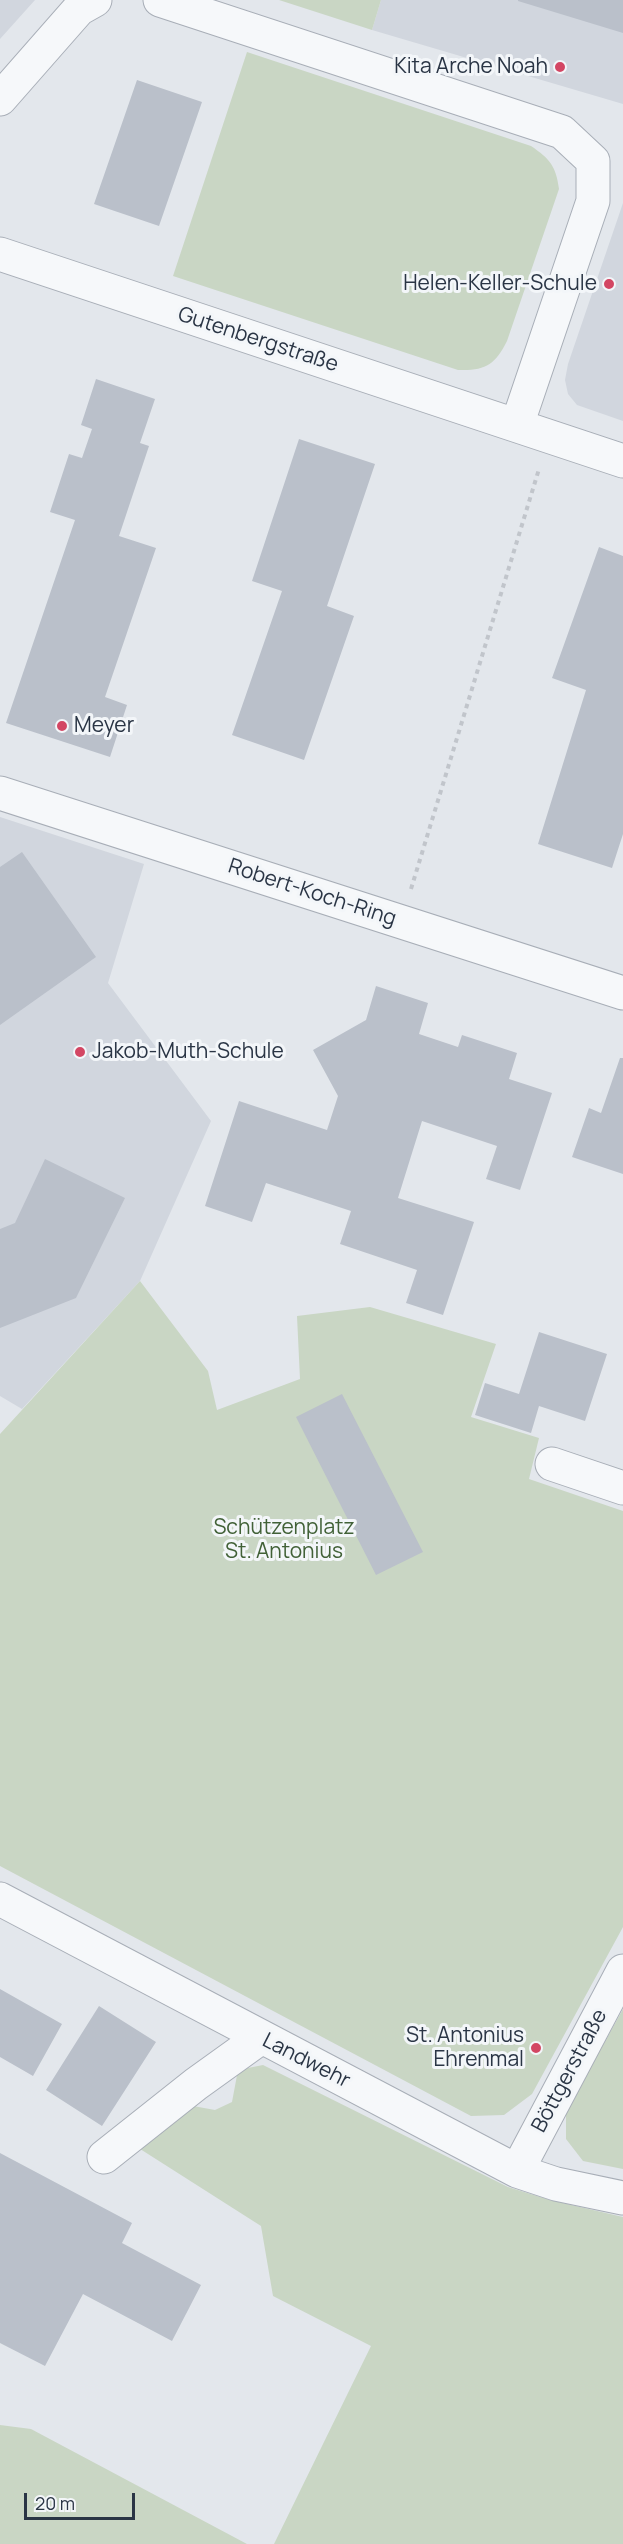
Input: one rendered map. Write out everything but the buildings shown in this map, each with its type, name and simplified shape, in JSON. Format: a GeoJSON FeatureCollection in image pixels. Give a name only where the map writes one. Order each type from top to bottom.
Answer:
{"type":"FeatureCollection","features":[{"type":"Feature","properties":{"kind":"street"},"geometry":{"type":"LineString","coordinates":[[0,99],[79,9],[95,0]]}},
{"type":"Feature","properties":{"kind":"street"},"geometry":{"type":"LineString","coordinates":[[160,0],[562,132],[593,161],[593,201],[517,425]]}},
{"type":"Feature","properties":{"kind":"street","name":"Gutenbergstraße"},"geometry":{"type":"LineString","coordinates":[[0,254],[623,461]]}},
{"type":"Feature","properties":{"kind":"street","name":"Robert-Koch-Ring"},"geometry":{"type":"LineString","coordinates":[[0,793],[623,993]]}},
{"type":"Feature","properties":{"kind":"street"},"geometry":{"type":"LineString","coordinates":[[552,1464],[623,1488]]}},
{"type":"Feature","properties":{"kind":"street","name":"Landwehr"},"geometry":{"type":"LineString","coordinates":[[0,1899],[260,2038],[517,2171],[556,2184],[623,2198]]}},
{"type":"Feature","properties":{"kind":"street","name":"Böttgerstraße"},"geometry":{"type":"LineString","coordinates":[[517,2171],[623,1971]]}},
{"type":"Feature","properties":{"kind":"street"},"geometry":{"type":"LineString","coordinates":[[104,2157],[196,2084],[260,2038]]}},
{"type":"Feature","properties":{"kind":"path"},"geometry":{"type":"LineString","coordinates":[[402,921],[549,436]]}},
{"type":"Feature","properties":{"kind":"shaded area"},"geometry":{"type":"Polygon","coordinates":[[[0,0],[35,0],[0,39],[0,0]]]}},
{"type":"Feature","properties":{"kind":"shaded area","name":"Kita Arche Noah"},"geometry":{"type":"Polygon","coordinates":[[[381,0],[623,0],[623,104],[372,30],[381,0]]]}},
{"type":"Feature","properties":{"kind":"shaded area","name":"Helen-Keller-Schule"},"geometry":{"type":"Polygon","coordinates":[[[623,203],[623,421],[577,405],[568,394],[565,380],[568,364],[623,203]]]}},
{"type":"Feature","properties":{"kind":"shaded area","name":"Jakob-Muth-Schule"},"geometry":{"type":"Polygon","coordinates":[[[0,817],[144,864],[108,983],[211,1121],[140,1281],[22,1409],[0,1396],[0,817]]]}},
{"type":"Feature","properties":{"kind":"green space"},"geometry":{"type":"Polygon","coordinates":[[[279,0],[381,0],[372,30],[279,0]]]}},
{"type":"Feature","properties":{"kind":"green space"},"geometry":{"type":"Polygon","coordinates":[[[247,52],[531,146],[547,159],[556,174],[559,189],[507,341],[498,356],[488,365],[482,368],[458,370],[173,276],[247,52]]]}},
{"type":"Feature","properties":{"kind":"green space","name":"Schützenplatz St. Antonius"},"geometry":{"type":"Polygon","coordinates":[[[140,1281],[208,1371],[217,1410],[300,1379],[297,1316],[370,1307],[496,1344],[471,1417],[539,1438],[529,1479],[623,1511],[623,1927],[532,2094],[504,2115],[471,2116],[0,1866],[0,1434],[140,1281]]]}},
{"type":"Feature","properties":{"kind":"green space"},"geometry":{"type":"Polygon","coordinates":[[[623,2009],[623,2169],[583,2161],[566,2139],[566,2112],[623,2009]]]}},
{"type":"Feature","properties":{"kind":"green space"},"geometry":{"type":"Polygon","coordinates":[[[263,2065],[508,2187],[550,2200],[623,2217],[623,2544],[274,2544],[371,2346],[273,2296],[261,2226],[137,2147],[193,2106],[215,2110],[232,2102],[238,2070],[263,2065]]]}},
{"type":"Feature","properties":{"kind":"green space"},"geometry":{"type":"Polygon","coordinates":[[[0,2425],[31,2429],[247,2544],[0,2544],[0,2425]]]}},
{"type":"Feature","properties":{"kind":"place","name":"Kita Arche Noah"},"geometry":{"type":"Point","coordinates":[560,67]}},
{"type":"Feature","properties":{"kind":"place","name":"Helen-Keller-Schule"},"geometry":{"type":"Point","coordinates":[609,284]}},
{"type":"Feature","properties":{"kind":"place","name":"Meyer"},"geometry":{"type":"Point","coordinates":[62,726]}},
{"type":"Feature","properties":{"kind":"place","name":"Jakob-Muth-Schule"},"geometry":{"type":"Point","coordinates":[80,1052]}},
{"type":"Feature","properties":{"kind":"place","name":"St. Antonius Ehrenmal"},"geometry":{"type":"Point","coordinates":[536,2048]}}]}
